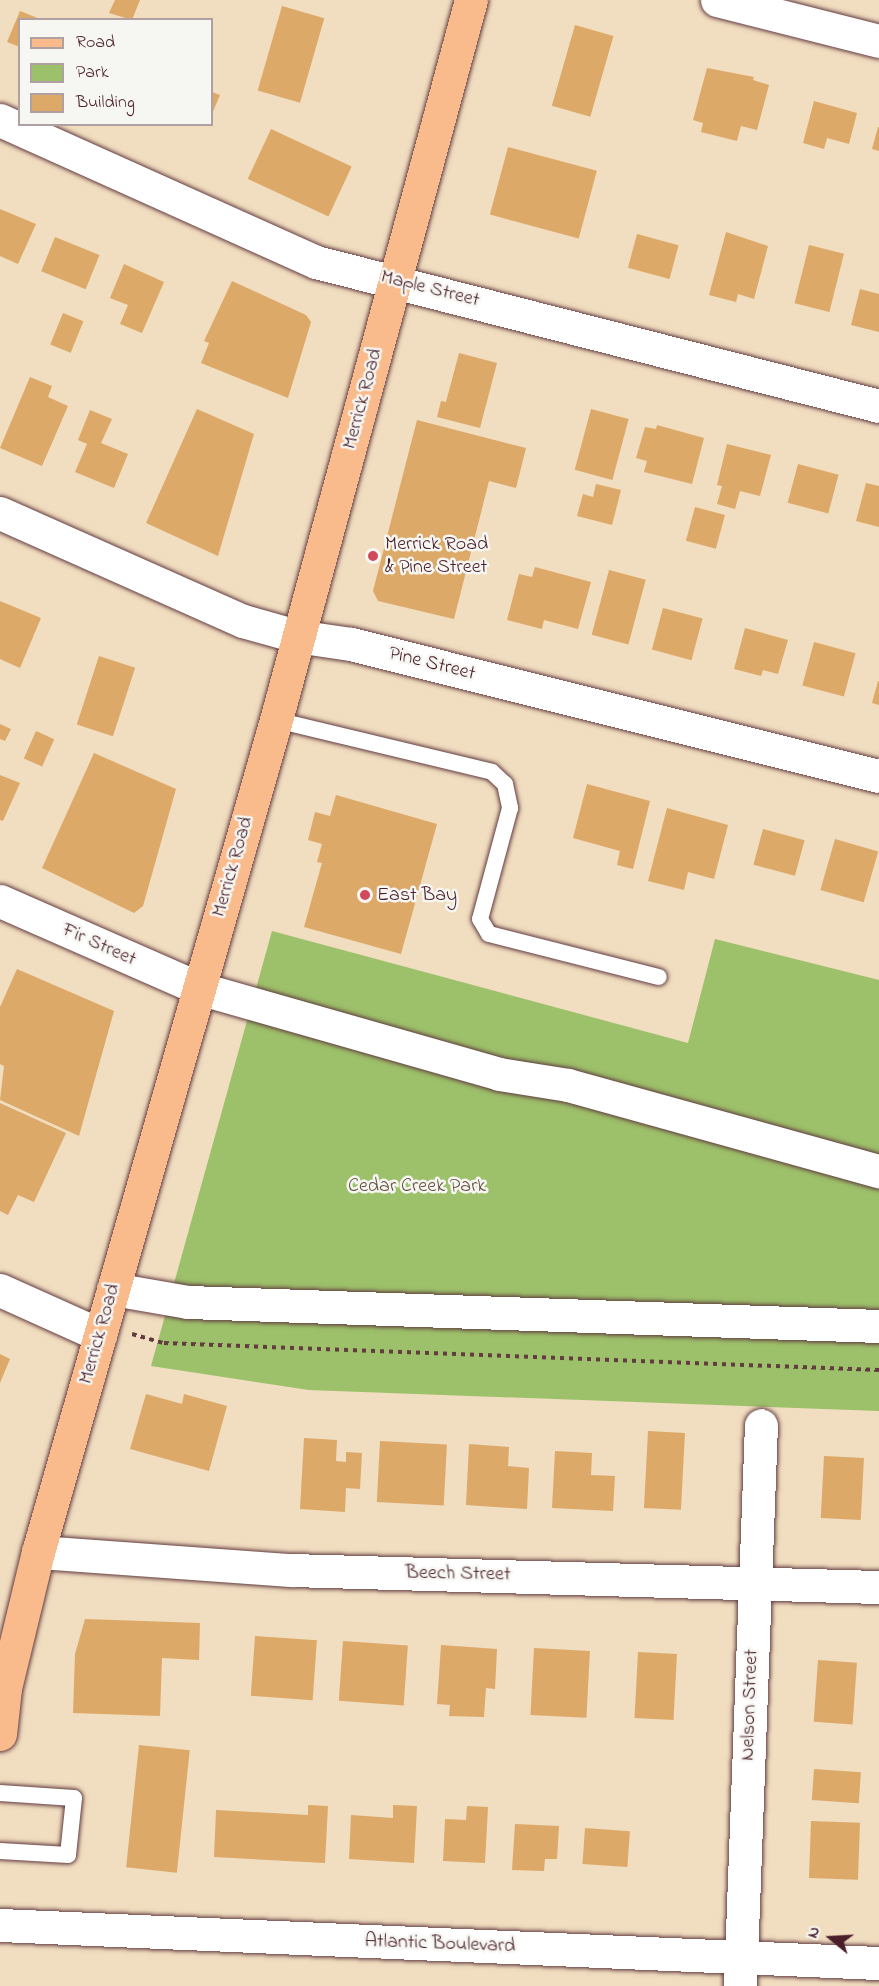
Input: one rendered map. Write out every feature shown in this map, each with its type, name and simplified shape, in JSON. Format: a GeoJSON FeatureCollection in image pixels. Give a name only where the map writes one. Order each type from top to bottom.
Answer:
{"type":"FeatureCollection","features":[{"type":"Feature","properties":{"kind":"main road","name":"Merrick Road"},"geometry":{"type":"LineString","coordinates":[[0,1734],[3,1687],[38,1552],[276,720],[296,636],[396,280],[471,0]]}},
{"type":"Feature","properties":{"kind":"street"},"geometry":{"type":"LineString","coordinates":[[717,0],[879,41]]}},
{"type":"Feature","properties":{"kind":"street","name":"Maple Street"},"geometry":{"type":"LineString","coordinates":[[0,120],[316,262],[396,280],[879,406]]}},
{"type":"Feature","properties":{"kind":"street","name":"Pine Street"},"geometry":{"type":"LineString","coordinates":[[0,513],[234,618],[296,636],[351,644],[879,776]]}},
{"type":"Feature","properties":{"kind":"street","name":"Fir Street"},"geometry":{"type":"LineString","coordinates":[[0,901],[198,988],[476,1068],[568,1085],[879,1172]]}},
{"type":"Feature","properties":{"kind":"street"},"geometry":{"type":"LineString","coordinates":[[113,1289],[188,1302],[879,1326]]}},
{"type":"Feature","properties":{"kind":"street"},"geometry":{"type":"LineString","coordinates":[[0,1290],[102,1330]]}},
{"type":"Feature","properties":{"kind":"street","name":"Nelson Street"},"geometry":{"type":"LineString","coordinates":[[741,1971],[753,1582],[761,1425]]}},
{"type":"Feature","properties":{"kind":"street","name":"Beech Street"},"geometry":{"type":"LineString","coordinates":[[38,1552],[291,1570],[879,1587]]}},
{"type":"Feature","properties":{"kind":"street","name":"Atlantic Boulevard"},"geometry":{"type":"LineString","coordinates":[[0,1925],[741,1971],[879,1963]]}},
{"type":"Feature","properties":{"kind":"lane"},"geometry":{"type":"LineString","coordinates":[[276,720],[492,772],[505,784],[510,808],[480,919],[489,934],[659,976]]}},
{"type":"Feature","properties":{"kind":"lane"},"geometry":{"type":"LineString","coordinates":[[0,1793],[74,1798],[68,1855],[0,1851]]}},
{"type":"Feature","properties":{"kind":"path"},"geometry":{"type":"LineString","coordinates":[[102,1330],[164,1343],[879,1370]]}},
{"type":"Feature","properties":{"kind":"green space","name":"Cedar Creek Park"},"geometry":{"type":"Polygon","coordinates":[[[272,931],[688,1043],[715,939],[879,980],[879,1411],[309,1390],[151,1366],[272,931]]]}},
{"type":"Feature","properties":{"kind":"building"},"geometry":{"type":"Polygon","coordinates":[[[115,0],[140,0],[133,18],[109,13],[115,0]]]}},
{"type":"Feature","properties":{"kind":"building"},"geometry":{"type":"Polygon","coordinates":[[[282,6],[324,18],[300,103],[258,91],[282,6]]]}},
{"type":"Feature","properties":{"kind":"building"},"geometry":{"type":"Polygon","coordinates":[[[20,11],[38,18],[18,18],[18,46],[7,42],[20,11]]]}},
{"type":"Feature","properties":{"kind":"building"},"geometry":{"type":"Polygon","coordinates":[[[575,25],[613,36],[590,117],[552,106],[575,25]]]}},
{"type":"Feature","properties":{"kind":"building"},"geometry":{"type":"Polygon","coordinates":[[[707,68],[754,77],[753,80],[769,85],[757,130],[741,126],[737,141],[701,132],[703,123],[693,120],[707,68]]]}},
{"type":"Feature","properties":{"kind":"building"},"geometry":{"type":"Polygon","coordinates":[[[213,92],[220,95],[213,112],[213,92]]]}},
{"type":"Feature","properties":{"kind":"building"},"geometry":{"type":"Polygon","coordinates":[[[814,101],[857,113],[849,144],[827,138],[824,149],[803,143],[814,101]]]}},
{"type":"Feature","properties":{"kind":"building"},"geometry":{"type":"Polygon","coordinates":[[[879,127],[879,151],[872,149],[879,127]]]}},
{"type":"Feature","properties":{"kind":"building"},"geometry":{"type":"Polygon","coordinates":[[[271,129],[352,167],[328,216],[248,179],[271,129]]]}},
{"type":"Feature","properties":{"kind":"building"},"geometry":{"type":"Polygon","coordinates":[[[508,147],[597,171],[579,238],[490,215],[508,147]]]}},
{"type":"Feature","properties":{"kind":"building"},"geometry":{"type":"Polygon","coordinates":[[[0,209],[36,224],[18,264],[0,256],[0,209]]]}},
{"type":"Feature","properties":{"kind":"building"},"geometry":{"type":"Polygon","coordinates":[[[726,232],[768,246],[754,299],[738,294],[736,302],[709,295],[726,232]]]}},
{"type":"Feature","properties":{"kind":"building"},"geometry":{"type":"Polygon","coordinates":[[[637,234],[679,245],[669,279],[628,268],[637,234]]]}},
{"type":"Feature","properties":{"kind":"building"},"geometry":{"type":"Polygon","coordinates":[[[55,237],[100,255],[86,289],[41,271],[55,237]]]}},
{"type":"Feature","properties":{"kind":"building"},"geometry":{"type":"Polygon","coordinates":[[[809,245],[844,254],[829,312],[794,303],[809,245]]]}},
{"type":"Feature","properties":{"kind":"building"},"geometry":{"type":"Polygon","coordinates":[[[124,264],[164,282],[142,333],[120,324],[128,305],[110,298],[124,264]]]}},
{"type":"Feature","properties":{"kind":"building"},"geometry":{"type":"Polygon","coordinates":[[[232,281],[306,315],[311,322],[288,398],[201,363],[209,343],[204,341],[232,281]]]}},
{"type":"Feature","properties":{"kind":"building"},"geometry":{"type":"Polygon","coordinates":[[[860,289],[879,294],[879,332],[851,325],[860,289]]]}},
{"type":"Feature","properties":{"kind":"building"},"geometry":{"type":"Polygon","coordinates":[[[63,313],[83,321],[71,353],[50,345],[63,313]]]}},
{"type":"Feature","properties":{"kind":"building"},"geometry":{"type":"Polygon","coordinates":[[[459,353],[497,363],[480,428],[437,417],[441,401],[446,402],[459,353]]]}},
{"type":"Feature","properties":{"kind":"building"},"geometry":{"type":"Polygon","coordinates":[[[30,377],[52,386],[48,397],[68,406],[42,466],[0,448],[30,377]]]}},
{"type":"Feature","properties":{"kind":"building"},"geometry":{"type":"Polygon","coordinates":[[[197,409],[254,434],[218,556],[146,523],[197,409]]]}},
{"type":"Feature","properties":{"kind":"building"},"geometry":{"type":"Polygon","coordinates":[[[591,409],[629,419],[612,480],[575,470],[591,409]]]}},
{"type":"Feature","properties":{"kind":"building"},"geometry":{"type":"Polygon","coordinates":[[[90,410],[112,419],[101,443],[128,454],[114,488],[75,472],[87,444],[78,440],[90,410]]]}},
{"type":"Feature","properties":{"kind":"building"},"geometry":{"type":"Polygon","coordinates":[[[417,420],[526,448],[516,488],[489,481],[454,619],[378,601],[373,591],[417,420]]]}},
{"type":"Feature","properties":{"kind":"building"},"geometry":{"type":"Polygon","coordinates":[[[657,425],[704,438],[692,484],[644,472],[647,461],[636,458],[645,427],[656,429],[657,425]]]}},
{"type":"Feature","properties":{"kind":"building"},"geometry":{"type":"Polygon","coordinates":[[[727,444],[771,455],[760,496],[740,491],[735,509],[717,504],[722,486],[717,485],[727,444]]]}},
{"type":"Feature","properties":{"kind":"building"},"geometry":{"type":"Polygon","coordinates":[[[798,464],[839,475],[828,514],[788,503],[798,464]]]}},
{"type":"Feature","properties":{"kind":"building"},"geometry":{"type":"Polygon","coordinates":[[[866,483],[879,486],[879,527],[856,521],[866,483]]]}},
{"type":"Feature","properties":{"kind":"building"},"geometry":{"type":"Polygon","coordinates":[[[596,484],[621,490],[612,525],[577,516],[583,494],[593,497],[596,484]]]}},
{"type":"Feature","properties":{"kind":"building"},"geometry":{"type":"Polygon","coordinates":[[[695,507],[725,515],[716,549],[686,541],[695,507]]]}},
{"type":"Feature","properties":{"kind":"building"},"geometry":{"type":"Polygon","coordinates":[[[535,567],[591,582],[578,629],[544,620],[542,629],[507,620],[519,574],[532,577],[535,567]]]}},
{"type":"Feature","properties":{"kind":"building"},"geometry":{"type":"Polygon","coordinates":[[[609,570],[646,580],[628,645],[592,635],[609,570]]]}},
{"type":"Feature","properties":{"kind":"building"},"geometry":{"type":"Polygon","coordinates":[[[0,601],[41,618],[20,668],[0,659],[0,601]]]}},
{"type":"Feature","properties":{"kind":"building"},"geometry":{"type":"Polygon","coordinates":[[[663,608],[703,619],[691,660],[652,650],[663,608]]]}},
{"type":"Feature","properties":{"kind":"building"},"geometry":{"type":"Polygon","coordinates":[[[745,628],[788,640],[778,674],[763,670],[761,676],[734,669],[745,628]]]}},
{"type":"Feature","properties":{"kind":"building"},"geometry":{"type":"Polygon","coordinates":[[[814,642],[856,653],[844,697],[802,685],[814,642]]]}},
{"type":"Feature","properties":{"kind":"building"},"geometry":{"type":"Polygon","coordinates":[[[99,656],[135,668],[113,736],[77,724],[99,656]]]}},
{"type":"Feature","properties":{"kind":"building"},"geometry":{"type":"Polygon","coordinates":[[[879,681],[879,705],[872,703],[879,681]]]}},
{"type":"Feature","properties":{"kind":"building"},"geometry":{"type":"Polygon","coordinates":[[[0,724],[11,729],[5,741],[0,739],[0,724]]]}},
{"type":"Feature","properties":{"kind":"building"},"geometry":{"type":"Polygon","coordinates":[[[36,731],[54,739],[42,767],[24,758],[36,731]]]}},
{"type":"Feature","properties":{"kind":"building"},"geometry":{"type":"Polygon","coordinates":[[[94,753],[176,789],[143,906],[134,913],[42,868],[94,753]]]}},
{"type":"Feature","properties":{"kind":"building"},"geometry":{"type":"Polygon","coordinates":[[[0,775],[20,783],[3,821],[0,820],[0,775]]]}},
{"type":"Feature","properties":{"kind":"building"},"geometry":{"type":"Polygon","coordinates":[[[587,784],[650,801],[633,869],[617,865],[620,851],[573,838],[587,784]]]}},
{"type":"Feature","properties":{"kind":"building","name":"East Bay"},"geometry":{"type":"Polygon","coordinates":[[[336,795],[437,824],[401,954],[304,927],[322,863],[317,862],[322,844],[308,840],[315,812],[330,816],[336,795]]]}},
{"type":"Feature","properties":{"kind":"building"},"geometry":{"type":"Polygon","coordinates":[[[667,808],[728,825],[714,879],[688,872],[684,890],[648,881],[667,808]]]}},
{"type":"Feature","properties":{"kind":"building"},"geometry":{"type":"Polygon","coordinates":[[[763,829],[805,840],[795,876],[753,865],[763,829]]]}},
{"type":"Feature","properties":{"kind":"building"},"geometry":{"type":"Polygon","coordinates":[[[835,839],[878,851],[864,902],[820,890],[835,839]]]}},
{"type":"Feature","properties":{"kind":"building"},"geometry":{"type":"Polygon","coordinates":[[[17,969],[114,1011],[79,1136],[0,1100],[4,1066],[0,1064],[0,1007],[17,969]]]}},
{"type":"Feature","properties":{"kind":"building"},"geometry":{"type":"Polygon","coordinates":[[[0,1103],[66,1133],[34,1202],[18,1195],[8,1215],[0,1211],[0,1103]]]}},
{"type":"Feature","properties":{"kind":"building"},"geometry":{"type":"Polygon","coordinates":[[[0,1354],[10,1359],[0,1383],[0,1354]]]}},
{"type":"Feature","properties":{"kind":"building"},"geometry":{"type":"Polygon","coordinates":[[[146,1394],[182,1404],[184,1394],[227,1406],[209,1471],[130,1449],[146,1394]]]}},
{"type":"Feature","properties":{"kind":"building"},"geometry":{"type":"Polygon","coordinates":[[[648,1431],[685,1433],[681,1510],[644,1508],[648,1431]]]}},
{"type":"Feature","properties":{"kind":"building"},"geometry":{"type":"Polygon","coordinates":[[[304,1438],[337,1440],[336,1461],[346,1462],[346,1452],[362,1453],[360,1489],[346,1488],[345,1512],[300,1509],[304,1438]]]}},
{"type":"Feature","properties":{"kind":"building"},"geometry":{"type":"Polygon","coordinates":[[[380,1441],[447,1445],[444,1505],[377,1502],[380,1441]]]}},
{"type":"Feature","properties":{"kind":"building"},"geometry":{"type":"Polygon","coordinates":[[[469,1444],[509,1447],[508,1466],[529,1468],[527,1509],[466,1505],[469,1444]]]}},
{"type":"Feature","properties":{"kind":"building"},"geometry":{"type":"Polygon","coordinates":[[[555,1451],[592,1453],[591,1475],[615,1476],[613,1511],[552,1508],[555,1451]]]}},
{"type":"Feature","properties":{"kind":"building"},"geometry":{"type":"Polygon","coordinates":[[[824,1456],[864,1458],[861,1520],[821,1518],[824,1456]]]}},
{"type":"Feature","properties":{"kind":"building"},"geometry":{"type":"Polygon","coordinates":[[[85,1619],[200,1623],[199,1660],[162,1658],[160,1716],[73,1713],[75,1654],[85,1619]]]}},
{"type":"Feature","properties":{"kind":"building"},"geometry":{"type":"Polygon","coordinates":[[[255,1636],[317,1640],[313,1700],[251,1696],[255,1636]]]}},
{"type":"Feature","properties":{"kind":"building"},"geometry":{"type":"Polygon","coordinates":[[[343,1641],[408,1646],[404,1705],[339,1701],[343,1641]]]}},
{"type":"Feature","properties":{"kind":"building"},"geometry":{"type":"Polygon","coordinates":[[[441,1645],[497,1649],[495,1689],[486,1688],[484,1717],[449,1716],[450,1705],[437,1704],[441,1645]]]}},
{"type":"Feature","properties":{"kind":"building"},"geometry":{"type":"Polygon","coordinates":[[[534,1648],[590,1651],[586,1718],[530,1715],[534,1648]]]}},
{"type":"Feature","properties":{"kind":"building"},"geometry":{"type":"Polygon","coordinates":[[[638,1652],[677,1654],[673,1720],[635,1718],[638,1652]]]}},
{"type":"Feature","properties":{"kind":"building"},"geometry":{"type":"Polygon","coordinates":[[[818,1660],[857,1663],[853,1725],[814,1722],[818,1660]]]}},
{"type":"Feature","properties":{"kind":"building"},"geometry":{"type":"Polygon","coordinates":[[[139,1745],[190,1750],[177,1873],[126,1867],[139,1745]]]}},
{"type":"Feature","properties":{"kind":"building"},"geometry":{"type":"Polygon","coordinates":[[[814,1769],[861,1772],[859,1803],[812,1800],[814,1769]]]}},
{"type":"Feature","properties":{"kind":"building"},"geometry":{"type":"Polygon","coordinates":[[[308,1805],[328,1806],[325,1863],[214,1857],[216,1810],[308,1815],[308,1805]]]}},
{"type":"Feature","properties":{"kind":"building"},"geometry":{"type":"Polygon","coordinates":[[[393,1805],[417,1806],[414,1863],[349,1859],[351,1815],[393,1818],[393,1805]]]}},
{"type":"Feature","properties":{"kind":"building"},"geometry":{"type":"Polygon","coordinates":[[[467,1806],[488,1807],[485,1863],[443,1861],[445,1819],[466,1820],[467,1806]]]}},
{"type":"Feature","properties":{"kind":"building"},"geometry":{"type":"Polygon","coordinates":[[[811,1821],[860,1823],[858,1880],[809,1878],[811,1821]]]}},
{"type":"Feature","properties":{"kind":"building"},"geometry":{"type":"Polygon","coordinates":[[[515,1824],[559,1826],[557,1859],[545,1859],[544,1871],[512,1870],[515,1824]]]}},
{"type":"Feature","properties":{"kind":"building"},"geometry":{"type":"Polygon","coordinates":[[[585,1828],[630,1831],[627,1867],[582,1864],[585,1828]]]}},
{"type":"Feature","properties":{"kind":"place","name":"Merrick Road & Pine Street"},"geometry":{"type":"Point","coordinates":[373,556]}},
{"type":"Feature","properties":{"kind":"place","name":"East Bay"},"geometry":{"type":"Point","coordinates":[365,895]}}]}
